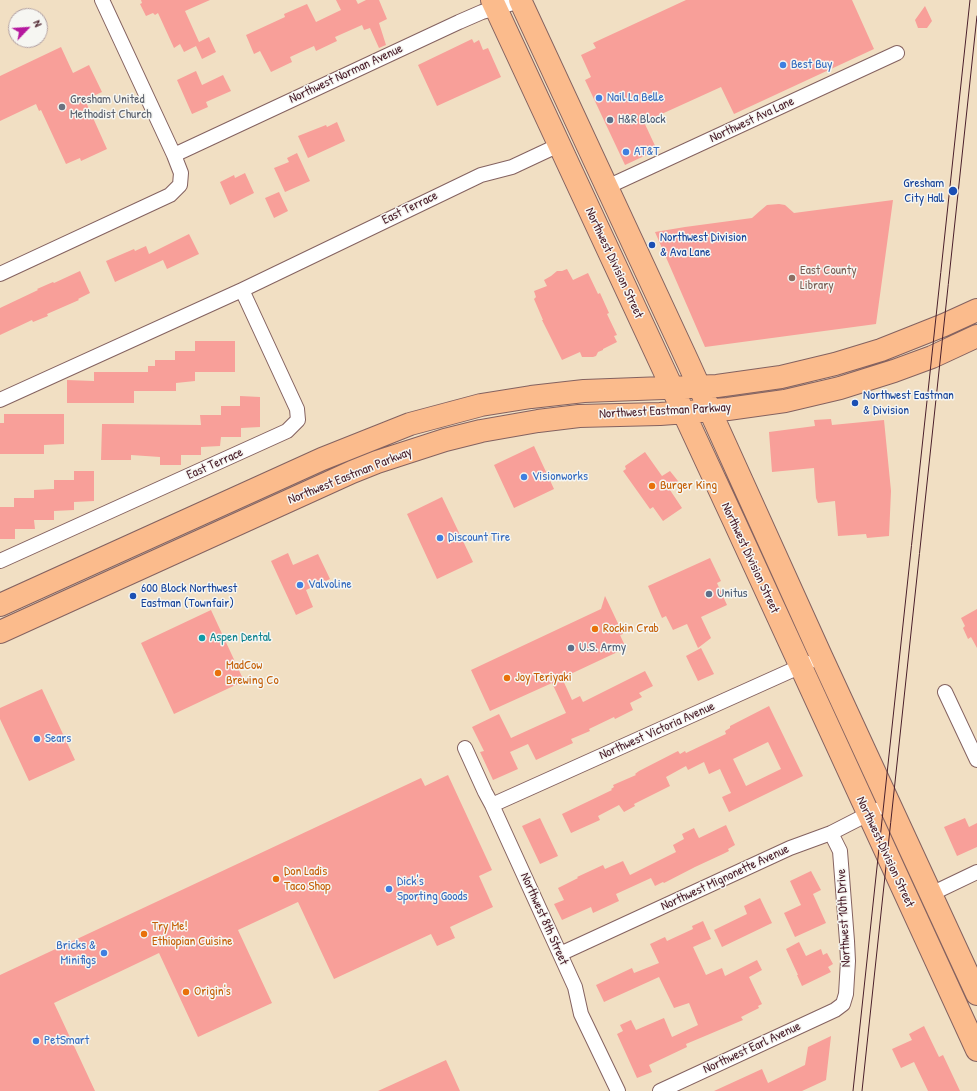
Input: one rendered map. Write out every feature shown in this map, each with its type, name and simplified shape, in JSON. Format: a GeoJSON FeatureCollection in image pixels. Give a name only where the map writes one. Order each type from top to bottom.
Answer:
{"type":"FeatureCollection","features":[{"type":"Feature","properties":{"kind":"main road","name":"Northwest Division Street"},"geometry":{"type":"LineString","coordinates":[[520,1],[699,386],[821,656],[977,994]]}},
{"type":"Feature","properties":{"kind":"main road","name":"Northwest Division Street"},"geometry":{"type":"LineString","coordinates":[[493,4],[977,1050]]}},
{"type":"Feature","properties":{"kind":"main road","name":"Northwest Eastman Parkway"},"geometry":{"type":"LineString","coordinates":[[0,605],[322,459],[410,424],[481,405],[531,397],[584,391],[719,386],[781,377],[835,364],[881,350],[977,310]]}},
{"type":"Feature","properties":{"kind":"main road","name":"Northwest Eastman Parkway"},"geometry":{"type":"LineString","coordinates":[[0,632],[352,472],[417,449],[481,431],[538,421],[585,415],[710,411],[785,401],[840,388],[908,366],[977,336]]}},
{"type":"Feature","properties":{"kind":"street"},"geometry":{"type":"LineString","coordinates":[[0,274],[170,195],[180,185],[181,173],[174,155],[102,0]]}},
{"type":"Feature","properties":{"kind":"street","name":"Northwest Norman Avenue"},"geometry":{"type":"LineString","coordinates":[[174,155],[459,22],[493,4],[520,1]]}},
{"type":"Feature","properties":{"kind":"street","name":"Northwest Ava Lane"},"geometry":{"type":"LineString","coordinates":[[607,187],[897,53]]}},
{"type":"Feature","properties":{"kind":"street","name":"East Terrace"},"geometry":{"type":"LineString","coordinates":[[0,400],[242,290],[474,178],[512,167],[559,145]]}},
{"type":"Feature","properties":{"kind":"street","name":"East Terrace"},"geometry":{"type":"LineString","coordinates":[[0,561],[286,431],[298,420],[297,409],[242,290]]}},
{"type":"Feature","properties":{"kind":"street","name":"Northwest Victoria Avenue"},"geometry":{"type":"LineString","coordinates":[[492,805],[800,667],[821,656]]}},
{"type":"Feature","properties":{"kind":"street"},"geometry":{"type":"LineString","coordinates":[[945,692],[977,760]]}},
{"type":"Feature","properties":{"kind":"street","name":"Northwest 8th Street"},"geometry":{"type":"LineString","coordinates":[[465,748],[575,987],[581,1014],[618,1091]]}},
{"type":"Feature","properties":{"kind":"street","name":"Northwest Mignonette Avenue"},"geometry":{"type":"LineString","coordinates":[[560,954],[790,848],[831,833],[889,804]]}},
{"type":"Feature","properties":{"kind":"street","name":"Northwest 10th Drive"},"geometry":{"type":"LineString","coordinates":[[831,833],[840,851],[847,941],[848,961],[846,994],[843,1004]]}},
{"type":"Feature","properties":{"kind":"street"},"geometry":{"type":"LineString","coordinates":[[931,894],[977,872]]}},
{"type":"Feature","properties":{"kind":"street","name":"Northwest Earl Avenue"},"geometry":{"type":"LineString","coordinates":[[660,1091],[835,1010],[843,1004]]}},
{"type":"Feature","properties":{"kind":"building"},"geometry":{"type":"Polygon","coordinates":[[[141,0],[210,0],[185,11],[199,42],[209,37],[216,52],[202,59],[196,46],[184,52],[180,44],[174,48],[158,13],[155,15],[153,13],[146,16],[140,4],[142,3],[141,0]]]}},
{"type":"Feature","properties":{"kind":"building"},"geometry":{"type":"Polygon","coordinates":[[[336,0],[356,0],[358,4],[366,0],[379,0],[387,19],[379,23],[386,45],[379,48],[370,28],[364,30],[362,25],[335,37],[337,41],[316,51],[314,46],[290,57],[292,62],[271,72],[260,51],[254,54],[246,35],[285,17],[284,14],[307,4],[316,22],[341,10],[336,0]]]}},
{"type":"Feature","properties":{"kind":"building"},"geometry":{"type":"Polygon","coordinates":[[[686,0],[852,0],[874,49],[734,114],[721,87],[644,122],[657,150],[625,165],[585,80],[591,77],[581,55],[596,48],[593,43],[686,0]]]}},
{"type":"Feature","properties":{"kind":"building"},"geometry":{"type":"Polygon","coordinates":[[[925,6],[932,21],[927,28],[918,28],[915,20],[925,6]]]}},
{"type":"Feature","properties":{"kind":"building"},"geometry":{"type":"Polygon","coordinates":[[[472,39],[474,43],[479,40],[483,50],[488,48],[501,77],[437,106],[418,65],[472,39]]]}},
{"type":"Feature","properties":{"kind":"building","name":"Gresham United Methodist Church"},"geometry":{"type":"Polygon","coordinates":[[[61,47],[73,73],[89,65],[102,92],[85,100],[107,149],[81,161],[80,158],[66,164],[41,110],[39,111],[36,104],[0,121],[0,76],[61,47]]]}},
{"type":"Feature","properties":{"kind":"building"},"geometry":{"type":"Polygon","coordinates":[[[196,71],[202,85],[223,75],[231,91],[206,102],[208,107],[192,114],[177,80],[196,71]]]}},
{"type":"Feature","properties":{"kind":"building"},"geometry":{"type":"Polygon","coordinates":[[[337,122],[345,141],[308,158],[298,136],[326,125],[327,127],[337,122]]]}},
{"type":"Feature","properties":{"kind":"building"},"geometry":{"type":"Polygon","coordinates":[[[297,153],[310,181],[285,192],[274,168],[289,162],[287,158],[297,153]]]}},
{"type":"Feature","properties":{"kind":"building"},"geometry":{"type":"Polygon","coordinates":[[[245,173],[254,193],[230,205],[220,182],[234,175],[235,178],[245,173]]]}},
{"type":"Feature","properties":{"kind":"building"},"geometry":{"type":"Polygon","coordinates":[[[279,192],[288,211],[274,218],[265,198],[279,192]]]}},
{"type":"Feature","properties":{"kind":"building","name":"East County Library"},"geometry":{"type":"Polygon","coordinates":[[[893,200],[876,324],[705,347],[655,232],[752,218],[767,205],[785,205],[794,213],[893,200]]]}},
{"type":"Feature","properties":{"kind":"building"},"geometry":{"type":"Polygon","coordinates":[[[189,234],[199,254],[167,269],[163,260],[115,282],[106,261],[134,249],[135,251],[146,246],[149,254],[189,234]]]}},
{"type":"Feature","properties":{"kind":"building"},"geometry":{"type":"Polygon","coordinates":[[[567,269],[573,280],[588,273],[598,294],[600,293],[609,313],[607,314],[617,335],[614,336],[617,342],[598,352],[596,356],[593,357],[582,357],[580,352],[562,360],[542,320],[534,299],[536,297],[534,291],[547,286],[544,280],[557,271],[567,269]]]}},
{"type":"Feature","properties":{"kind":"building"},"geometry":{"type":"Polygon","coordinates":[[[80,271],[90,293],[78,299],[79,300],[47,314],[48,316],[33,322],[32,320],[0,335],[0,308],[38,290],[37,289],[80,271]]]}},
{"type":"Feature","properties":{"kind":"building"},"geometry":{"type":"Polygon","coordinates":[[[195,341],[235,341],[235,372],[195,372],[195,381],[176,383],[176,391],[134,391],[134,403],[67,403],[67,380],[94,381],[94,372],[148,372],[148,366],[155,366],[155,360],[175,360],[175,351],[195,351],[195,341]]]}},
{"type":"Feature","properties":{"kind":"building"},"geometry":{"type":"Polygon","coordinates":[[[240,396],[260,397],[260,427],[241,428],[241,437],[221,437],[220,446],[201,447],[201,455],[181,455],[181,465],[160,465],[160,457],[131,455],[131,460],[101,460],[102,424],[201,425],[200,415],[221,415],[221,406],[240,406],[240,396]]]}},
{"type":"Feature","properties":{"kind":"building"},"geometry":{"type":"Polygon","coordinates":[[[4,414],[64,414],[64,444],[44,445],[44,454],[0,454],[0,423],[4,423],[4,414]]]}},
{"type":"Feature","properties":{"kind":"building"},"geometry":{"type":"Polygon","coordinates":[[[831,419],[832,425],[884,420],[891,491],[889,536],[867,538],[866,534],[838,536],[835,501],[818,503],[816,498],[814,468],[772,472],[769,432],[815,426],[814,420],[831,419]]]}},
{"type":"Feature","properties":{"kind":"building","name":"Visionworks"},"geometry":{"type":"Polygon","coordinates":[[[534,446],[554,489],[514,508],[494,465],[534,446]]]}},
{"type":"Feature","properties":{"kind":"building","name":"Burger King"},"geometry":{"type":"Polygon","coordinates":[[[645,452],[662,476],[670,471],[678,481],[668,487],[682,508],[663,521],[653,507],[650,509],[623,471],[626,469],[625,466],[645,452]]]}},
{"type":"Feature","properties":{"kind":"building"},"geometry":{"type":"Polygon","coordinates":[[[74,471],[94,471],[94,501],[74,502],[74,510],[54,511],[54,520],[34,520],[35,529],[15,529],[15,539],[0,539],[0,507],[14,507],[14,498],[34,498],[34,490],[54,489],[54,480],[74,480],[74,471]]]}},
{"type":"Feature","properties":{"kind":"building","name":"Discount Tire"},"geometry":{"type":"Polygon","coordinates":[[[442,497],[473,562],[437,579],[407,514],[442,497]]]}},
{"type":"Feature","properties":{"kind":"building","name":"Valvoline"},"geometry":{"type":"Polygon","coordinates":[[[288,553],[293,565],[318,554],[330,579],[306,590],[313,607],[296,615],[271,561],[288,553]]]}},
{"type":"Feature","properties":{"kind":"building"},"geometry":{"type":"Polygon","coordinates":[[[710,558],[721,581],[717,583],[727,605],[701,617],[711,638],[698,648],[687,624],[673,630],[666,616],[662,618],[648,586],[710,558]]]}},
{"type":"Feature","properties":{"kind":"building"},"geometry":{"type":"Polygon","coordinates":[[[605,596],[623,634],[620,635],[626,648],[562,678],[572,700],[580,696],[583,702],[645,671],[653,686],[639,693],[642,697],[630,703],[633,710],[589,729],[590,731],[571,739],[573,743],[536,760],[528,744],[510,752],[518,769],[493,780],[480,752],[484,751],[472,727],[499,714],[511,738],[566,713],[552,683],[490,711],[471,670],[601,609],[605,596]]]}},
{"type":"Feature","properties":{"kind":"building"},"geometry":{"type":"Polygon","coordinates":[[[977,609],[977,648],[971,637],[968,639],[963,628],[965,626],[961,618],[977,609]]]}},
{"type":"Feature","properties":{"kind":"building"},"geometry":{"type":"Polygon","coordinates":[[[211,610],[244,681],[174,714],[141,643],[211,610]]]}},
{"type":"Feature","properties":{"kind":"building"},"geometry":{"type":"Polygon","coordinates":[[[701,648],[714,674],[698,681],[686,656],[701,648]]]}},
{"type":"Feature","properties":{"kind":"building","name":"Sears"},"geometry":{"type":"Polygon","coordinates":[[[42,689],[75,760],[29,781],[0,719],[0,708],[42,689]]]}},
{"type":"Feature","properties":{"kind":"building"},"geometry":{"type":"Polygon","coordinates":[[[769,706],[803,776],[729,812],[722,797],[731,793],[720,769],[709,774],[704,762],[688,770],[686,766],[666,777],[670,786],[634,804],[635,806],[624,812],[619,805],[598,816],[600,820],[571,833],[562,814],[612,790],[611,789],[614,787],[613,785],[636,775],[635,774],[639,771],[678,751],[680,754],[685,751],[686,753],[726,734],[725,731],[730,728],[730,726],[769,706]],[[768,742],[733,759],[746,786],[781,769],[768,742]]]}},
{"type":"Feature","properties":{"kind":"building"},"geometry":{"type":"Polygon","coordinates":[[[448,775],[492,870],[479,876],[493,907],[450,927],[455,938],[437,946],[431,934],[334,979],[298,902],[238,930],[272,1003],[198,1037],[159,953],[54,1003],[95,1091],[0,1091],[0,975],[421,778],[425,786],[448,775]]]}},
{"type":"Feature","properties":{"kind":"building"},"geometry":{"type":"Polygon","coordinates":[[[540,818],[558,856],[540,864],[522,826],[540,818]]]}},
{"type":"Feature","properties":{"kind":"building"},"geometry":{"type":"Polygon","coordinates":[[[965,818],[969,827],[977,823],[977,847],[957,856],[944,827],[965,818]]]}},
{"type":"Feature","properties":{"kind":"building"},"geometry":{"type":"Polygon","coordinates":[[[726,825],[735,845],[728,849],[729,851],[664,883],[663,882],[655,886],[651,878],[616,894],[619,901],[593,913],[591,907],[562,920],[554,904],[564,900],[558,888],[603,865],[605,869],[623,861],[630,875],[676,852],[673,845],[684,839],[682,834],[694,828],[699,838],[726,825]]]}},
{"type":"Feature","properties":{"kind":"building"},"geometry":{"type":"Polygon","coordinates":[[[811,871],[821,890],[813,894],[826,923],[795,937],[784,913],[801,905],[790,881],[811,871]]]}},
{"type":"Feature","properties":{"kind":"building"},"geometry":{"type":"Polygon","coordinates":[[[760,898],[772,923],[722,947],[714,930],[747,914],[744,906],[760,898]]]}},
{"type":"Feature","properties":{"kind":"building"},"geometry":{"type":"Polygon","coordinates":[[[703,921],[711,939],[693,947],[706,975],[722,968],[725,976],[757,960],[762,970],[749,977],[762,1004],[758,1006],[759,1008],[741,1017],[743,1020],[686,1044],[687,1047],[649,1065],[652,1072],[637,1078],[617,1034],[623,1031],[620,1025],[631,1020],[636,1030],[664,1018],[672,1037],[698,1025],[689,1003],[674,1008],[659,977],[604,1002],[596,985],[632,968],[634,973],[659,963],[650,944],[665,937],[667,941],[693,929],[692,926],[703,921]]]}},
{"type":"Feature","properties":{"kind":"building"},"geometry":{"type":"Polygon","coordinates":[[[799,942],[806,956],[821,949],[823,955],[827,953],[833,964],[828,967],[831,972],[802,986],[786,949],[799,942]]]}},
{"type":"Feature","properties":{"kind":"building"},"geometry":{"type":"Polygon","coordinates":[[[924,1026],[939,1057],[943,1055],[960,1091],[928,1091],[914,1062],[901,1068],[892,1049],[912,1040],[909,1034],[924,1026]]]}},
{"type":"Feature","properties":{"kind":"building"},"geometry":{"type":"Polygon","coordinates":[[[831,1036],[826,1080],[802,1091],[714,1091],[762,1069],[768,1083],[805,1065],[808,1047],[831,1036]]]}},
{"type":"Feature","properties":{"kind":"building"},"geometry":{"type":"Polygon","coordinates":[[[446,1060],[460,1091],[378,1091],[446,1060]]]}},
{"type":"Feature","properties":{"kind":"tram line"},"geometry":{"type":"LineString","coordinates":[[853,1091],[970,0]]}},
{"type":"Feature","properties":{"kind":"tram line"},"geometry":{"type":"LineString","coordinates":[[862,1091],[977,16]]}},
{"type":"Feature","properties":{"kind":"place","name":"Best Buy"},"geometry":{"type":"Point","coordinates":[783,65]}},
{"type":"Feature","properties":{"kind":"place","name":"Nail La Belle"},"geometry":{"type":"Point","coordinates":[599,98]}},
{"type":"Feature","properties":{"kind":"place","name":"Gresham United Methodist Church"},"geometry":{"type":"Point","coordinates":[62,107]}},
{"type":"Feature","properties":{"kind":"place","name":"H&R Block"},"geometry":{"type":"Point","coordinates":[610,120]}},
{"type":"Feature","properties":{"kind":"place","name":"AT&T"},"geometry":{"type":"Point","coordinates":[626,152]}},
{"type":"Feature","properties":{"kind":"place","name":"Gresham City Hall"},"geometry":{"type":"Point","coordinates":[953,191]}},
{"type":"Feature","properties":{"kind":"place","name":"Northwest Division & Ava Lane"},"geometry":{"type":"Point","coordinates":[652,245]}},
{"type":"Feature","properties":{"kind":"place","name":"East County Library"},"geometry":{"type":"Point","coordinates":[792,278]}},
{"type":"Feature","properties":{"kind":"place","name":"Northwest Eastman & Division"},"geometry":{"type":"Point","coordinates":[855,403]}},
{"type":"Feature","properties":{"kind":"place","name":"Visionworks"},"geometry":{"type":"Point","coordinates":[524,477]}},
{"type":"Feature","properties":{"kind":"place","name":"Burger King"},"geometry":{"type":"Point","coordinates":[652,486]}},
{"type":"Feature","properties":{"kind":"place","name":"Discount Tire"},"geometry":{"type":"Point","coordinates":[440,538]}},
{"type":"Feature","properties":{"kind":"place","name":"Valvoline"},"geometry":{"type":"Point","coordinates":[300,585]}},
{"type":"Feature","properties":{"kind":"place","name":"Unitus"},"geometry":{"type":"Point","coordinates":[709,594]}},
{"type":"Feature","properties":{"kind":"place","name":"600 Block Northwest Eastman (Townfair)"},"geometry":{"type":"Point","coordinates":[133,596]}},
{"type":"Feature","properties":{"kind":"place","name":"Rockin Crab"},"geometry":{"type":"Point","coordinates":[595,629]}},
{"type":"Feature","properties":{"kind":"place","name":"Aspen Dental"},"geometry":{"type":"Point","coordinates":[202,638]}},
{"type":"Feature","properties":{"kind":"place","name":"U.S. Army"},"geometry":{"type":"Point","coordinates":[571,648]}},
{"type":"Feature","properties":{"kind":"place","name":"MadCow Brewing Co"},"geometry":{"type":"Point","coordinates":[218,673]}},
{"type":"Feature","properties":{"kind":"place","name":"Joy Teriyaki"},"geometry":{"type":"Point","coordinates":[507,678]}},
{"type":"Feature","properties":{"kind":"place","name":"Sears"},"geometry":{"type":"Point","coordinates":[37,739]}},
{"type":"Feature","properties":{"kind":"place","name":"Don Ladis Taco Shop"},"geometry":{"type":"Point","coordinates":[276,879]}},
{"type":"Feature","properties":{"kind":"place","name":"Dick's Sporting Goods"},"geometry":{"type":"Point","coordinates":[389,889]}},
{"type":"Feature","properties":{"kind":"place","name":"Try Me! Ethiopian Cuisine"},"geometry":{"type":"Point","coordinates":[144,934]}},
{"type":"Feature","properties":{"kind":"place","name":"Bricks & Minifigs"},"geometry":{"type":"Point","coordinates":[104,953]}},
{"type":"Feature","properties":{"kind":"place","name":"Origin's"},"geometry":{"type":"Point","coordinates":[186,992]}},
{"type":"Feature","properties":{"kind":"place","name":"PetSmart"},"geometry":{"type":"Point","coordinates":[36,1041]}}]}
